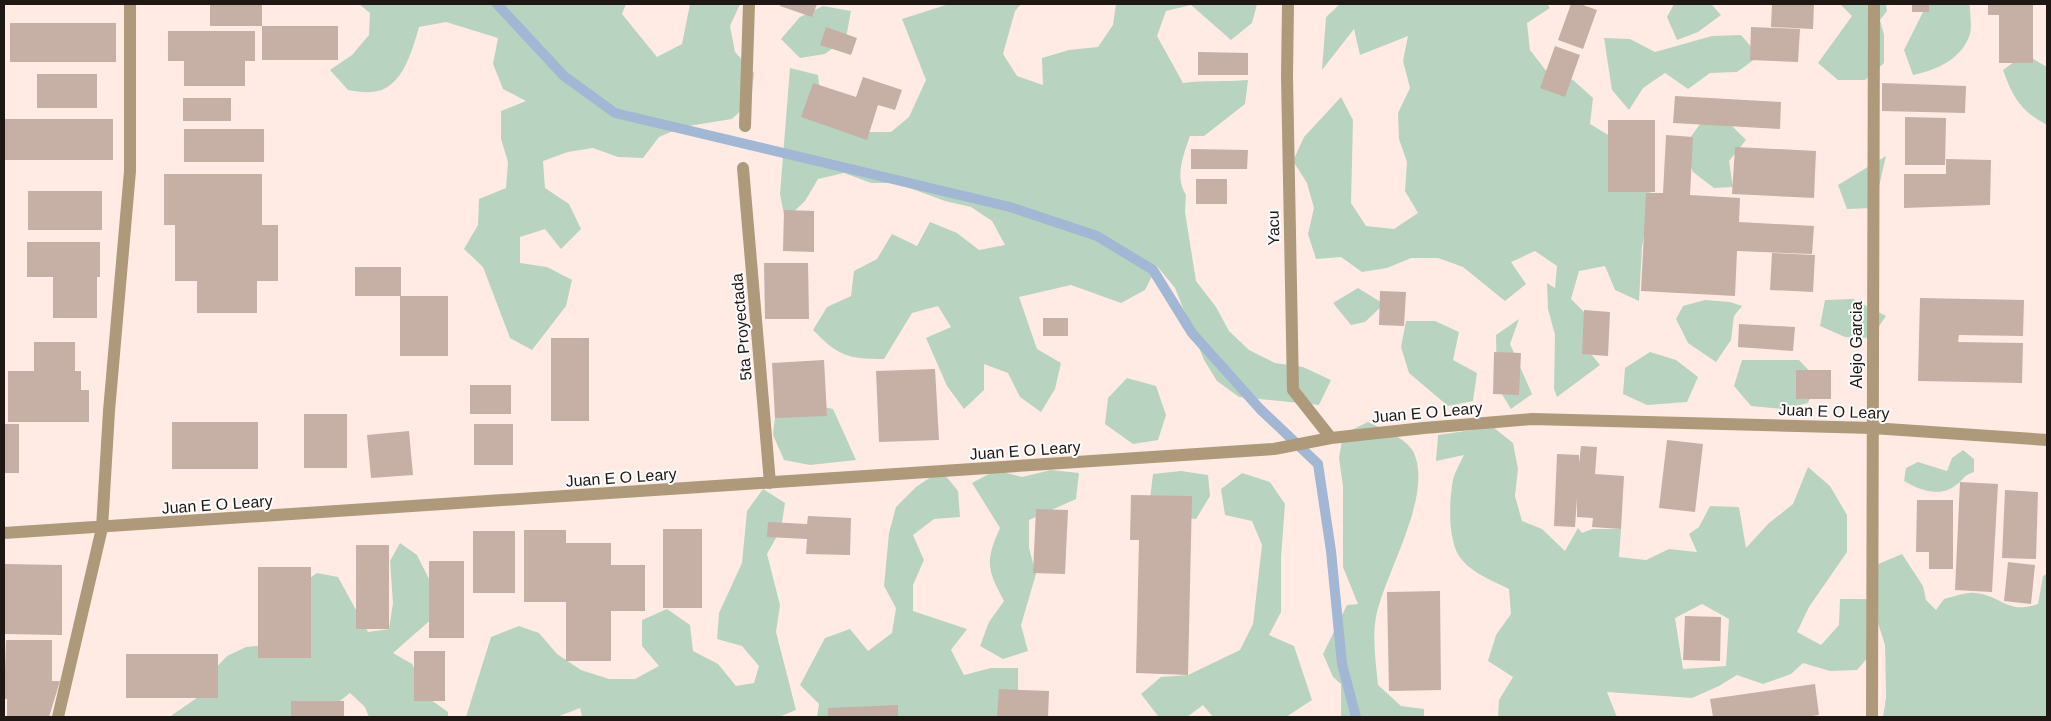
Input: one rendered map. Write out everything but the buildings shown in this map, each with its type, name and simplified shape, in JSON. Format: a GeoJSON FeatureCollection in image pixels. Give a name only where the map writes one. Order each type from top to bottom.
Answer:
{"type":"FeatureCollection","features":[{"type":"Feature","properties":{"kind":"street"},"geometry":{"type":"LineString","coordinates":[[58,717],[102,528],[109,411],[130,171],[130,4]]}},
{"type":"Feature","properties":{"kind":"street"},"geometry":{"type":"LineString","coordinates":[[745,126],[749,4]]}},
{"type":"Feature","properties":{"kind":"street","name":"Yacu"},"geometry":{"type":"LineString","coordinates":[[1288,4],[1287,76],[1293,390],[1331,438]]}},
{"type":"Feature","properties":{"kind":"street","name":"Alejo Garcia"},"geometry":{"type":"LineString","coordinates":[[1872,717],[1874,4]]}},
{"type":"Feature","properties":{"kind":"street","name":"5ta Proyectada"},"geometry":{"type":"LineString","coordinates":[[743,168],[770,483]]}},
{"type":"Feature","properties":{"kind":"street","name":"Juan E O Leary"},"geometry":{"type":"LineString","coordinates":[[4,533],[1274,449],[1316,443],[1331,438],[1424,428],[1532,420],[1872,428],[2047,440]]}},
{"type":"Feature","properties":{"kind":"green space"},"geometry":{"type":"Polygon","coordinates":[[[359,4],[626,4],[622,14],[657,57],[682,44],[690,4],[740,4],[730,26],[735,52],[754,73],[751,101],[732,119],[682,127],[659,137],[643,158],[618,157],[593,148],[568,152],[543,161],[545,188],[569,204],[581,229],[561,249],[545,229],[520,237],[520,263],[547,267],[572,280],[566,306],[532,350],[510,338],[483,267],[464,249],[478,225],[479,199],[506,188],[508,162],[501,139],[501,111],[526,101],[503,89],[493,64],[498,38],[446,22],[419,27],[409,58],[391,85],[382,90],[371,92],[348,90],[330,70],[352,55],[369,35],[370,13],[359,4]]]}},
{"type":"Feature","properties":{"kind":"green space"},"geometry":{"type":"Polygon","coordinates":[[[949,4],[1021,4],[1015,11],[1003,54],[1017,76],[1043,85],[1042,58],[1069,50],[1098,47],[1113,25],[1116,4],[1257,4],[1252,23],[1231,40],[1191,5],[1166,11],[1157,36],[1183,83],[1248,80],[1245,104],[1204,136],[1190,136],[1183,158],[1180,173],[1182,188],[1186,195],[1185,212],[1196,281],[1216,307],[1229,331],[1249,350],[1275,363],[1303,367],[1331,380],[1319,405],[1239,397],[1217,381],[1204,360],[1175,288],[1157,266],[1145,290],[1121,303],[1071,285],[1019,297],[1037,349],[1061,363],[1055,389],[1041,412],[1020,397],[1008,373],[984,364],[984,390],[964,409],[947,386],[926,338],[951,327],[938,306],[912,313],[884,359],[852,357],[844,354],[830,346],[813,330],[827,307],[851,296],[854,271],[877,259],[892,234],[917,246],[930,222],[957,233],[979,250],[1005,245],[992,221],[971,207],[945,201],[896,183],[871,183],[844,173],[818,179],[805,201],[785,220],[780,194],[790,68],[818,75],[821,101],[863,132],[891,132],[909,117],[926,80],[902,19],[949,4]]]}},
{"type":"Feature","properties":{"kind":"green space"},"geometry":{"type":"Polygon","coordinates":[[[1340,4],[1547,4],[1550,8],[1527,23],[1530,50],[1547,72],[1573,80],[1593,98],[1590,124],[1615,139],[1634,187],[1660,196],[1647,219],[1642,247],[1639,301],[1615,290],[1605,266],[1579,271],[1571,299],[1590,318],[1583,344],[1600,365],[1557,397],[1554,389],[1555,335],[1548,309],[1547,283],[1555,288],[1557,266],[1535,251],[1511,262],[1526,284],[1505,301],[1463,267],[1438,258],[1411,258],[1387,268],[1362,272],[1341,257],[1316,259],[1308,234],[1314,208],[1307,183],[1293,161],[1304,137],[1341,97],[1353,120],[1351,203],[1366,226],[1394,229],[1418,213],[1405,191],[1407,162],[1399,139],[1398,113],[1410,88],[1403,61],[1408,36],[1360,55],[1354,29],[1322,70],[1326,17],[1340,4]]]}},
{"type":"Feature","properties":{"kind":"green space"},"geometry":{"type":"Polygon","coordinates":[[[1674,4],[1711,4],[1721,15],[1698,32],[1677,40],[1667,17],[1674,4]]]}},
{"type":"Feature","properties":{"kind":"green space"},"geometry":{"type":"Polygon","coordinates":[[[1840,4],[1886,4],[1887,11],[1880,20],[1884,35],[1884,63],[1865,80],[1838,80],[1818,63],[1852,16],[1840,4]]]}},
{"type":"Feature","properties":{"kind":"green space"},"geometry":{"type":"Polygon","coordinates":[[[1927,4],[1966,4],[1970,6],[1970,34],[1966,43],[1955,57],[1931,70],[1913,75],[1904,50],[1927,4]]]}},
{"type":"Feature","properties":{"kind":"green space"},"geometry":{"type":"Polygon","coordinates":[[[823,6],[851,11],[846,38],[825,54],[800,58],[781,39],[800,17],[823,6]]]}},
{"type":"Feature","properties":{"kind":"green space"},"geometry":{"type":"Polygon","coordinates":[[[1741,35],[1759,56],[1737,72],[1710,73],[1688,89],[1665,73],[1643,88],[1629,110],[1612,90],[1604,38],[1630,39],[1655,52],[1712,36],[1741,35]]]}},
{"type":"Feature","properties":{"kind":"green space"},"geometry":{"type":"Polygon","coordinates":[[[2025,54],[2047,67],[2047,125],[2024,109],[2019,103],[2010,88],[2003,70],[2025,54]]]}},
{"type":"Feature","properties":{"kind":"green space"},"geometry":{"type":"Polygon","coordinates":[[[1726,120],[1746,140],[1729,161],[1733,187],[1714,188],[1693,172],[1683,148],[1700,124],[1726,120]]]}},
{"type":"Feature","properties":{"kind":"green space"},"geometry":{"type":"Polygon","coordinates":[[[1886,156],[1874,208],[1847,209],[1838,185],[1886,156]]]}},
{"type":"Feature","properties":{"kind":"green space"},"geometry":{"type":"Polygon","coordinates":[[[1358,288],[1384,304],[1365,322],[1351,325],[1333,303],[1358,288]]]}},
{"type":"Feature","properties":{"kind":"green space"},"geometry":{"type":"Polygon","coordinates":[[[1853,299],[1886,316],[1871,338],[1845,337],[1820,326],[1825,300],[1853,299]]]}},
{"type":"Feature","properties":{"kind":"green space"},"geometry":{"type":"Polygon","coordinates":[[[1705,300],[1730,302],[1742,306],[1734,316],[1731,340],[1716,362],[1688,343],[1676,319],[1683,306],[1705,300]]]}},
{"type":"Feature","properties":{"kind":"green space"},"geometry":{"type":"Polygon","coordinates":[[[1519,319],[1510,344],[1532,394],[1511,409],[1497,386],[1496,335],[1519,319]]]}},
{"type":"Feature","properties":{"kind":"green space"},"geometry":{"type":"Polygon","coordinates":[[[1406,321],[1435,321],[1459,332],[1453,360],[1477,373],[1473,401],[1448,406],[1409,373],[1401,347],[1406,321]]]}},
{"type":"Feature","properties":{"kind":"green space"},"geometry":{"type":"Polygon","coordinates":[[[1650,352],[1676,360],[1698,377],[1687,402],[1647,405],[1623,394],[1625,368],[1650,352]]]}},
{"type":"Feature","properties":{"kind":"green space"},"geometry":{"type":"Polygon","coordinates":[[[1742,360],[1799,360],[1818,380],[1808,403],[1783,409],[1751,406],[1734,386],[1742,360]]]}},
{"type":"Feature","properties":{"kind":"green space"},"geometry":{"type":"Polygon","coordinates":[[[1127,378],[1156,386],[1166,415],[1158,440],[1133,444],[1105,424],[1108,398],[1127,378]]]}},
{"type":"Feature","properties":{"kind":"green space"},"geometry":{"type":"Polygon","coordinates":[[[805,403],[833,409],[856,460],[810,465],[784,460],[773,435],[776,408],[805,403]]]}},
{"type":"Feature","properties":{"kind":"green space"},"geometry":{"type":"Polygon","coordinates":[[[1368,422],[1394,434],[1406,443],[1414,453],[1418,471],[1413,512],[1381,599],[1376,617],[1374,642],[1378,685],[1401,706],[1424,709],[1424,717],[1341,717],[1341,684],[1333,677],[1323,654],[1347,605],[1358,604],[1343,567],[1343,486],[1339,458],[1343,434],[1368,422]]]}},
{"type":"Feature","properties":{"kind":"green space"},"geometry":{"type":"Polygon","coordinates":[[[1493,427],[1513,443],[1518,469],[1515,496],[1522,521],[1542,529],[1565,551],[1578,528],[1582,533],[1592,529],[1621,529],[1619,557],[1646,560],[1669,549],[1697,552],[1689,534],[1699,527],[1710,506],[1739,507],[1746,548],[1769,523],[1793,504],[1808,467],[1830,486],[1847,515],[1847,552],[1809,607],[1797,632],[1821,645],[1839,625],[1840,599],[1866,599],[1876,622],[1876,648],[1857,670],[1830,671],[1803,663],[1791,674],[1763,684],[1737,675],[1719,686],[1692,698],[1607,692],[1617,717],[1498,717],[1499,700],[1513,677],[1488,661],[1496,635],[1511,614],[1509,589],[1472,569],[1457,553],[1450,522],[1451,499],[1454,477],[1464,455],[1436,461],[1438,435],[1493,427]],[[1702,604],[1675,618],[1683,669],[1726,666],[1729,619],[1702,604]]]}},
{"type":"Feature","properties":{"kind":"green space"},"geometry":{"type":"Polygon","coordinates":[[[1963,450],[1974,459],[1974,472],[1967,475],[1950,489],[1936,492],[1923,490],[1904,481],[1906,468],[1918,462],[1947,471],[1952,458],[1963,450]]]}},
{"type":"Feature","properties":{"kind":"green space"},"geometry":{"type":"Polygon","coordinates":[[[941,470],[958,491],[960,517],[934,519],[913,535],[924,560],[913,585],[913,611],[967,629],[951,650],[964,675],[991,668],[1018,668],[1018,696],[1023,717],[896,717],[885,707],[858,707],[849,717],[817,717],[819,704],[800,685],[825,638],[850,629],[868,651],[892,633],[896,608],[884,586],[889,533],[896,507],[916,487],[941,470]]]}},
{"type":"Feature","properties":{"kind":"green space"},"geometry":{"type":"Polygon","coordinates":[[[996,470],[1022,477],[1051,470],[1079,473],[1076,499],[1029,520],[1029,548],[1036,574],[1021,625],[1028,651],[1003,659],[980,646],[989,622],[1004,601],[994,581],[990,565],[992,549],[1000,528],[972,483],[996,470]]]}},
{"type":"Feature","properties":{"kind":"green space"},"geometry":{"type":"Polygon","coordinates":[[[1181,471],[1208,475],[1210,496],[1196,519],[1170,516],[1150,499],[1153,474],[1181,471]]]}},
{"type":"Feature","properties":{"kind":"green space"},"geometry":{"type":"Polygon","coordinates":[[[1242,473],[1270,482],[1285,504],[1281,558],[1281,612],[1269,635],[1294,646],[1312,700],[1286,717],[1213,717],[1203,705],[1187,717],[1158,716],[1141,694],[1161,677],[1188,675],[1240,650],[1253,624],[1262,545],[1252,521],[1225,515],[1221,489],[1242,473]]]}},
{"type":"Feature","properties":{"kind":"green space"},"geometry":{"type":"Polygon","coordinates":[[[763,489],[785,503],[781,529],[767,554],[780,605],[776,632],[796,710],[779,717],[582,717],[580,708],[557,717],[466,717],[491,637],[519,626],[539,633],[557,654],[581,670],[609,679],[635,679],[659,666],[642,646],[642,620],[667,609],[690,625],[693,651],[718,664],[736,686],[754,683],[759,666],[742,646],[717,639],[719,613],[742,563],[747,511],[763,489]]]}},
{"type":"Feature","properties":{"kind":"green space"},"geometry":{"type":"Polygon","coordinates":[[[400,543],[417,555],[436,593],[434,617],[393,653],[412,664],[431,700],[448,712],[448,717],[369,717],[365,707],[350,693],[320,717],[172,717],[172,715],[207,691],[213,671],[227,656],[246,647],[288,643],[300,585],[317,573],[338,577],[368,632],[389,629],[393,603],[390,561],[400,543]]]}},
{"type":"Feature","properties":{"kind":"green space"},"geometry":{"type":"Polygon","coordinates":[[[1902,554],[1923,586],[1926,600],[1936,610],[1944,599],[1971,593],[1984,594],[2011,606],[2027,607],[2038,604],[2043,576],[2047,574],[2047,717],[1883,717],[1886,698],[1885,645],[1877,620],[1876,565],[1902,554]]]}},
{"type":"Feature","properties":{"kind":"waterway"},"geometry":{"type":"LineString","coordinates":[[497,4],[564,76],[615,113],[1010,207],[1097,236],[1153,270],[1192,333],[1260,409],[1318,464],[1331,551],[1342,664],[1356,717]]}}]}
